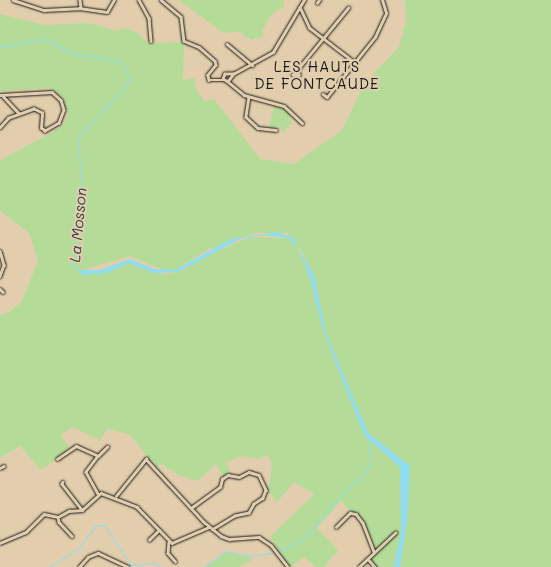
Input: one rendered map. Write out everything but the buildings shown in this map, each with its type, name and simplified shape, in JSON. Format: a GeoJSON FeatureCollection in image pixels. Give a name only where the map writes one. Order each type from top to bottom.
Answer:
{"type":"FeatureCollection","features":[{"type":"Feature","properties":{"kind":"street"},"geometry":{"type":"LineString","coordinates":[[13,0],[44,10],[81,8],[108,12],[114,0]]}},
{"type":"Feature","properties":{"kind":"street"},"geometry":{"type":"LineString","coordinates":[[80,0],[81,8]]}},
{"type":"Feature","properties":{"kind":"street"},"geometry":{"type":"LineString","coordinates":[[139,0],[149,18],[152,41]]}},
{"type":"Feature","properties":{"kind":"street"},"geometry":{"type":"LineString","coordinates":[[161,0],[182,17],[184,41],[199,47],[215,61],[216,65],[208,75],[210,80],[227,79],[273,52],[304,0]]}},
{"type":"Feature","properties":{"kind":"street"},"geometry":{"type":"LineString","coordinates":[[324,94],[327,96],[353,61],[375,37],[386,10],[382,0]]}},
{"type":"Feature","properties":{"kind":"street"},"geometry":{"type":"LineString","coordinates":[[300,7],[310,28],[353,61]]}},
{"type":"Feature","properties":{"kind":"street"},"geometry":{"type":"LineString","coordinates":[[298,71],[348,8]]}},
{"type":"Feature","properties":{"kind":"street"},"geometry":{"type":"LineString","coordinates":[[226,44],[252,65]]}},
{"type":"Feature","properties":{"kind":"street"},"geometry":{"type":"LineString","coordinates":[[227,79],[249,97],[284,106],[302,123]]}},
{"type":"Feature","properties":{"kind":"street"},"geometry":{"type":"LineString","coordinates":[[0,128],[19,113],[40,110],[44,118],[43,130],[52,128],[62,119],[64,110],[58,96],[46,91],[2,96]]}},
{"type":"Feature","properties":{"kind":"street"},"geometry":{"type":"LineString","coordinates":[[2,96],[19,113]]}},
{"type":"Feature","properties":{"kind":"street"},"geometry":{"type":"LineString","coordinates":[[249,97],[246,117],[258,128],[276,130]]}},
{"type":"Feature","properties":{"kind":"street"},"geometry":{"type":"LineString","coordinates":[[0,250],[4,265],[0,276]]}},
{"type":"Feature","properties":{"kind":"street"},"geometry":{"type":"LineString","coordinates":[[57,458],[76,446],[98,456]]}},
{"type":"Feature","properties":{"kind":"street"},"geometry":{"type":"LineString","coordinates":[[98,494],[86,472],[107,447]]}},
{"type":"Feature","properties":{"kind":"street"},"geometry":{"type":"LineString","coordinates":[[116,496],[146,459],[209,526],[227,539],[259,537],[277,551],[288,567]]}},
{"type":"Feature","properties":{"kind":"street"},"geometry":{"type":"LineString","coordinates":[[191,508],[220,487],[222,479],[228,476],[240,477],[249,472],[259,475],[266,490],[264,498],[254,504],[249,514],[235,516],[213,529]]}},
{"type":"Feature","properties":{"kind":"street"},"geometry":{"type":"LineString","coordinates":[[64,482],[62,484],[82,510]]}},
{"type":"Feature","properties":{"kind":"street"},"geometry":{"type":"LineString","coordinates":[[98,494],[116,496],[137,507],[169,542],[168,553],[175,561]]}},
{"type":"Feature","properties":{"kind":"street"},"geometry":{"type":"LineString","coordinates":[[0,543],[26,532],[44,514],[58,517],[69,511],[82,510],[98,494]]}},
{"type":"Feature","properties":{"kind":"street"},"geometry":{"type":"LineString","coordinates":[[336,527],[350,513],[356,514],[363,523],[374,552]]}},
{"type":"Feature","properties":{"kind":"street"},"geometry":{"type":"LineString","coordinates":[[58,517],[58,522],[72,536]]}},
{"type":"Feature","properties":{"kind":"street"},"geometry":{"type":"LineString","coordinates":[[169,542],[209,526]]}},
{"type":"Feature","properties":{"kind":"street"},"geometry":{"type":"LineString","coordinates":[[149,540],[159,530]]}},
{"type":"Feature","properties":{"kind":"street"},"geometry":{"type":"LineString","coordinates":[[359,567],[395,533]]}},
{"type":"Feature","properties":{"kind":"street"},"geometry":{"type":"LineString","coordinates":[[79,567],[88,557],[98,553],[128,567]]}},
{"type":"Feature","properties":{"kind":"street"},"geometry":{"type":"LineString","coordinates":[[367,559],[375,567]]}},
{"type":"Feature","properties":{"kind":"green space"},"geometry":{"type":"Polygon","coordinates":[[[179,0],[284,0],[284,6],[271,15],[262,31],[264,37],[251,40],[240,32],[223,33],[179,0]]]}},
{"type":"Feature","properties":{"kind":"green space"},"geometry":{"type":"Polygon","coordinates":[[[405,0],[551,0],[551,567],[400,567],[407,521],[409,465],[368,433],[326,333],[314,275],[301,250],[287,233],[257,233],[209,249],[175,270],[161,269],[130,256],[82,270],[81,274],[94,274],[129,263],[154,273],[168,274],[185,270],[195,261],[250,237],[288,238],[299,249],[310,278],[323,330],[364,435],[400,467],[401,532],[394,567],[376,567],[370,558],[395,533],[372,552],[362,523],[341,501],[317,528],[338,550],[324,567],[316,567],[304,557],[290,567],[270,537],[314,494],[294,482],[277,502],[268,491],[272,464],[268,455],[258,459],[242,456],[226,462],[230,473],[223,476],[216,464],[198,481],[181,476],[161,464],[157,468],[129,434],[107,429],[100,440],[72,427],[61,435],[70,449],[41,470],[20,446],[0,458],[0,315],[10,312],[22,301],[38,261],[29,233],[0,211],[0,160],[53,132],[63,124],[68,115],[63,99],[50,88],[0,91],[0,14],[44,25],[88,23],[117,31],[125,28],[138,33],[147,43],[182,42],[184,45],[183,80],[194,78],[196,89],[205,101],[214,99],[260,159],[294,164],[342,130],[364,84],[399,47],[406,20],[405,0]]]}},
{"type":"Feature","properties":{"kind":"green space"},"geometry":{"type":"Polygon","coordinates":[[[274,105],[290,112],[289,119],[293,122],[282,133],[281,127],[269,128],[274,105]]]}},
{"type":"Feature","properties":{"kind":"green space"},"geometry":{"type":"Polygon","coordinates":[[[226,552],[251,557],[252,560],[238,567],[206,567],[226,552]]]}},
{"type":"Feature","properties":{"kind":"water"},"geometry":{"type":"Polygon","coordinates":[[[277,232],[293,238],[314,275],[326,333],[368,433],[410,466],[407,521],[400,567],[394,567],[401,532],[400,467],[364,435],[323,330],[310,278],[299,249],[288,238],[263,235],[240,239],[178,272],[154,273],[129,263],[107,273],[81,275],[81,270],[100,270],[130,259],[154,269],[175,270],[231,239],[277,232]]]}},
{"type":"Feature","properties":{"kind":"waterway","name":"La Mosson"},"geometry":{"type":"LineString","coordinates":[[0,47],[45,39],[75,54],[120,61],[127,71],[128,81],[124,89],[78,137],[82,195],[80,232],[71,265],[82,273]]}},
{"type":"Feature","properties":{"kind":"waterway"},"geometry":{"type":"LineString","coordinates":[[204,567],[226,551],[251,556],[273,553],[301,541],[350,486],[364,475],[370,463],[368,438]]}},
{"type":"Feature","properties":{"kind":"waterway"},"geometry":{"type":"LineString","coordinates":[[49,567],[79,548],[96,525],[104,525],[131,565],[155,563],[161,567]]}},
{"type":"Feature","properties":{"kind":"district","name":"LES HAUTS DE FONTCAUDE"},"geometry":{"type":"Point","coordinates":[317,74]}}]}
